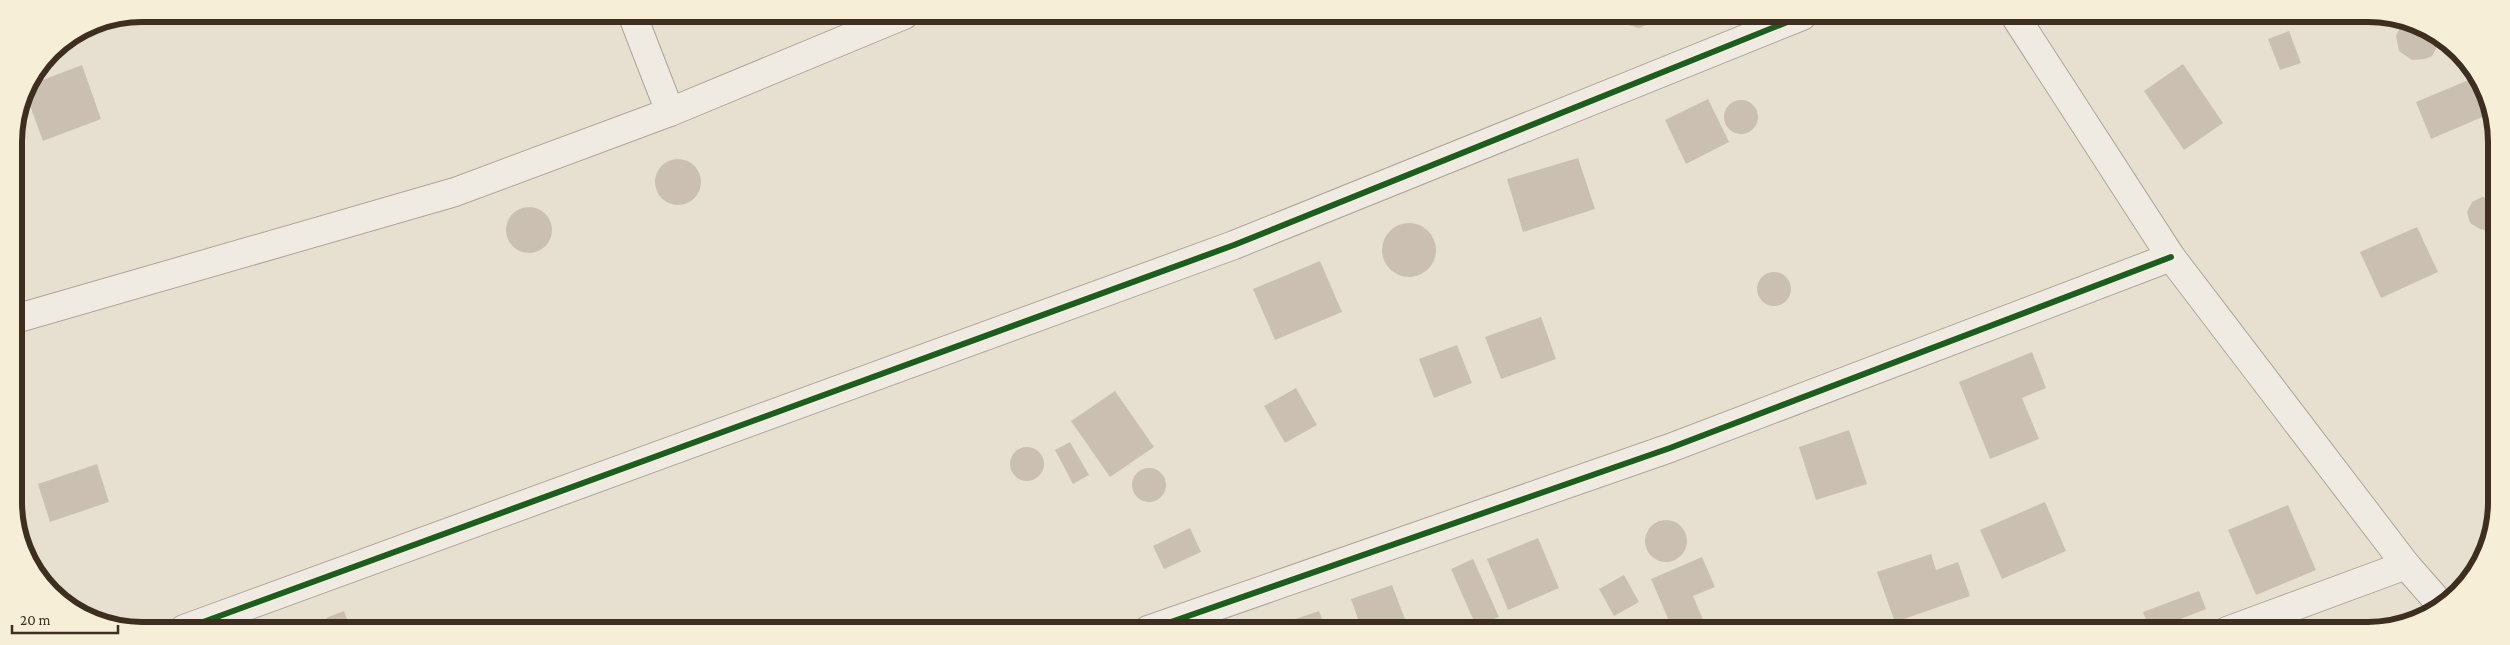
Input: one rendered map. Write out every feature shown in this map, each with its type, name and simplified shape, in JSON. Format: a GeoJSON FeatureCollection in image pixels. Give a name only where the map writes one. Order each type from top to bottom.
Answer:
{"type":"FeatureCollection","features":[{"type":"Feature","properties":{"kind":"street"},"geometry":{"type":"LineString","coordinates":[[635,22],[670,112]]}},
{"type":"Feature","properties":{"kind":"street"},"geometry":{"type":"LineString","coordinates":[[23,317],[455,192],[670,112],[887,22]]}},
{"type":"Feature","properties":{"kind":"street"},"geometry":{"type":"LineString","coordinates":[[203,622],[1234,245],[1787,22]]}},
{"type":"Feature","properties":{"kind":"street"},"geometry":{"type":"LineString","coordinates":[[2019,22],[2171,256],[2406,565],[2437,600]]}},
{"type":"Feature","properties":{"kind":"street"},"geometry":{"type":"LineString","coordinates":[[1171,622],[1670,448],[2171,256]]}},
{"type":"Feature","properties":{"kind":"street"},"geometry":{"type":"LineString","coordinates":[[2251,622],[2406,565]]}},
{"type":"Feature","properties":{"kind":"building"},"geometry":{"type":"Polygon","coordinates":[[[1626,22],[1650,22],[1639,28],[1628,25],[1626,22]]]}},
{"type":"Feature","properties":{"kind":"building"},"geometry":{"type":"Polygon","coordinates":[[[2400,27],[2421,35],[2438,45],[2432,56],[2425,59],[2412,60],[2399,51],[2396,36],[2400,27]]]}},
{"type":"Feature","properties":{"kind":"building"},"geometry":{"type":"Polygon","coordinates":[[[2289,31],[2301,63],[2280,70],[2268,39],[2289,31]]]}},
{"type":"Feature","properties":{"kind":"building"},"geometry":{"type":"Polygon","coordinates":[[[2183,64],[2223,123],[2184,150],[2144,91],[2183,64]]]}},
{"type":"Feature","properties":{"kind":"building"},"geometry":{"type":"Polygon","coordinates":[[[82,65],[101,119],[43,141],[29,104],[39,81],[82,65]]]}},
{"type":"Feature","properties":{"kind":"building"},"geometry":{"type":"Polygon","coordinates":[[[2469,80],[2475,89],[2484,116],[2431,139],[2416,102],[2469,80]]]}},
{"type":"Feature","properties":{"kind":"building"},"geometry":{"type":"Polygon","coordinates":[[[1708,99],[1729,142],[1686,164],[1665,120],[1708,99]]]}},
{"type":"Feature","properties":{"kind":"building"},"geometry":{"type":"Polygon","coordinates":[[[1741,100],[1753,105],[1758,117],[1753,129],[1741,134],[1729,129],[1724,117],[1729,105],[1741,100]]]}},
{"type":"Feature","properties":{"kind":"building"},"geometry":{"type":"Polygon","coordinates":[[[1578,158],[1595,209],[1523,232],[1507,179],[1578,158]]]}},
{"type":"Feature","properties":{"kind":"building"},"geometry":{"type":"Polygon","coordinates":[[[674,159],[682,159],[691,163],[697,169],[701,182],[697,195],[691,201],[682,205],[674,205],[665,201],[659,195],[655,186],[655,178],[659,169],[665,163],[674,159]]]}},
{"type":"Feature","properties":{"kind":"building"},"geometry":{"type":"Polygon","coordinates":[[[2482,197],[2488,198],[2488,229],[2480,229],[2470,223],[2467,212],[2472,202],[2482,197]]]}},
{"type":"Feature","properties":{"kind":"building"},"geometry":{"type":"Polygon","coordinates":[[[525,207],[533,207],[542,211],[548,217],[552,230],[548,243],[542,249],[533,253],[525,253],[516,249],[510,243],[506,234],[506,226],[510,217],[516,211],[525,207]]]}},
{"type":"Feature","properties":{"kind":"building"},"geometry":{"type":"Polygon","coordinates":[[[1404,223],[1414,223],[1424,227],[1432,235],[1436,250],[1432,265],[1424,273],[1414,277],[1404,277],[1394,273],[1386,265],[1382,255],[1382,245],[1386,235],[1394,227],[1404,223]]]}},
{"type":"Feature","properties":{"kind":"building"},"geometry":{"type":"Polygon","coordinates":[[[2417,227],[2438,272],[2381,298],[2360,252],[2417,227]]]}},
{"type":"Feature","properties":{"kind":"building"},"geometry":{"type":"Polygon","coordinates":[[[1320,261],[1342,312],[1275,340],[1253,289],[1320,261]]]}},
{"type":"Feature","properties":{"kind":"building"},"geometry":{"type":"Polygon","coordinates":[[[1774,272],[1786,277],[1791,289],[1786,301],[1774,306],[1762,301],[1757,289],[1762,277],[1774,272]]]}},
{"type":"Feature","properties":{"kind":"building"},"geometry":{"type":"Polygon","coordinates":[[[1541,317],[1556,359],[1501,379],[1485,337],[1541,317]]]}},
{"type":"Feature","properties":{"kind":"building"},"geometry":{"type":"Polygon","coordinates":[[[1457,345],[1472,383],[1434,398],[1419,359],[1457,345]]]}},
{"type":"Feature","properties":{"kind":"building"},"geometry":{"type":"Polygon","coordinates":[[[2032,352],[2046,388],[2022,398],[2039,439],[1990,459],[1959,382],[2032,352]]]}},
{"type":"Feature","properties":{"kind":"building"},"geometry":{"type":"Polygon","coordinates":[[[1296,388],[1317,425],[1285,443],[1264,406],[1296,388]]]}},
{"type":"Feature","properties":{"kind":"building"},"geometry":{"type":"Polygon","coordinates":[[[1115,391],[1154,447],[1110,477],[1071,421],[1115,391]]]}},
{"type":"Feature","properties":{"kind":"building"},"geometry":{"type":"Polygon","coordinates":[[[1849,430],[1867,484],[1816,500],[1799,447],[1849,430]]]}},
{"type":"Feature","properties":{"kind":"building"},"geometry":{"type":"Polygon","coordinates":[[[1070,442],[1089,475],[1073,484],[1055,450],[1070,442]]]}},
{"type":"Feature","properties":{"kind":"building"},"geometry":{"type":"Polygon","coordinates":[[[1027,447],[1039,452],[1044,464],[1039,476],[1027,481],[1015,476],[1010,464],[1015,452],[1027,447]]]}},
{"type":"Feature","properties":{"kind":"building"},"geometry":{"type":"Polygon","coordinates":[[[97,464],[109,502],[50,522],[38,484],[97,464]]]}},
{"type":"Feature","properties":{"kind":"building"},"geometry":{"type":"Polygon","coordinates":[[[1149,468],[1156,469],[1161,473],[1165,478],[1165,492],[1161,497],[1156,501],[1149,502],[1142,501],[1137,497],[1133,492],[1132,485],[1133,478],[1137,473],[1142,469],[1149,468]]]}},
{"type":"Feature","properties":{"kind":"building"},"geometry":{"type":"Polygon","coordinates":[[[2045,502],[2066,551],[2002,579],[1980,530],[2045,502]]]}},
{"type":"Feature","properties":{"kind":"building"},"geometry":{"type":"Polygon","coordinates":[[[2288,505],[2316,570],[2256,595],[2228,530],[2288,505]]]}},
{"type":"Feature","properties":{"kind":"building"},"geometry":{"type":"Polygon","coordinates":[[[1670,520],[1678,523],[1684,529],[1687,541],[1684,553],[1678,559],[1662,562],[1654,559],[1648,553],[1645,537],[1648,529],[1654,523],[1670,520]]]}},
{"type":"Feature","properties":{"kind":"building"},"geometry":{"type":"Polygon","coordinates":[[[1190,528],[1201,552],[1164,569],[1153,546],[1190,528]]]}},
{"type":"Feature","properties":{"kind":"building"},"geometry":{"type":"Polygon","coordinates":[[[1538,538],[1559,588],[1508,610],[1487,559],[1538,538]]]}},
{"type":"Feature","properties":{"kind":"building"},"geometry":{"type":"Polygon","coordinates":[[[1931,554],[1936,570],[1958,562],[1970,596],[1895,622],[1877,572],[1931,554]]]}},
{"type":"Feature","properties":{"kind":"building"},"geometry":{"type":"Polygon","coordinates":[[[1702,557],[1715,587],[1693,596],[1704,622],[1670,622],[1651,579],[1702,557]]]}},
{"type":"Feature","properties":{"kind":"building"},"geometry":{"type":"Polygon","coordinates":[[[1473,559],[1499,617],[1486,622],[1474,622],[1451,569],[1473,559]]]}},
{"type":"Feature","properties":{"kind":"building"},"geometry":{"type":"Polygon","coordinates":[[[1624,575],[1639,602],[1614,616],[1599,589],[1624,575]]]}},
{"type":"Feature","properties":{"kind":"building"},"geometry":{"type":"Polygon","coordinates":[[[1392,585],[1406,622],[1359,622],[1351,599],[1392,585]]]}},
{"type":"Feature","properties":{"kind":"building"},"geometry":{"type":"Polygon","coordinates":[[[2199,591],[2206,609],[2173,622],[2147,622],[2143,612],[2199,591]]]}},
{"type":"Feature","properties":{"kind":"building"},"geometry":{"type":"Polygon","coordinates":[[[344,611],[348,622],[327,622],[326,618],[344,611]]]}},
{"type":"Feature","properties":{"kind":"building"},"geometry":{"type":"Polygon","coordinates":[[[1319,611],[1323,622],[1287,622],[1319,611]]]}},
{"type":"Feature","properties":{"kind":"cycle path"},"geometry":{"type":"LineString","coordinates":[[203,622],[1234,245],[1787,22]]}},
{"type":"Feature","properties":{"kind":"cycle path"},"geometry":{"type":"LineString","coordinates":[[1171,622],[1670,448],[2171,257]]}}]}
